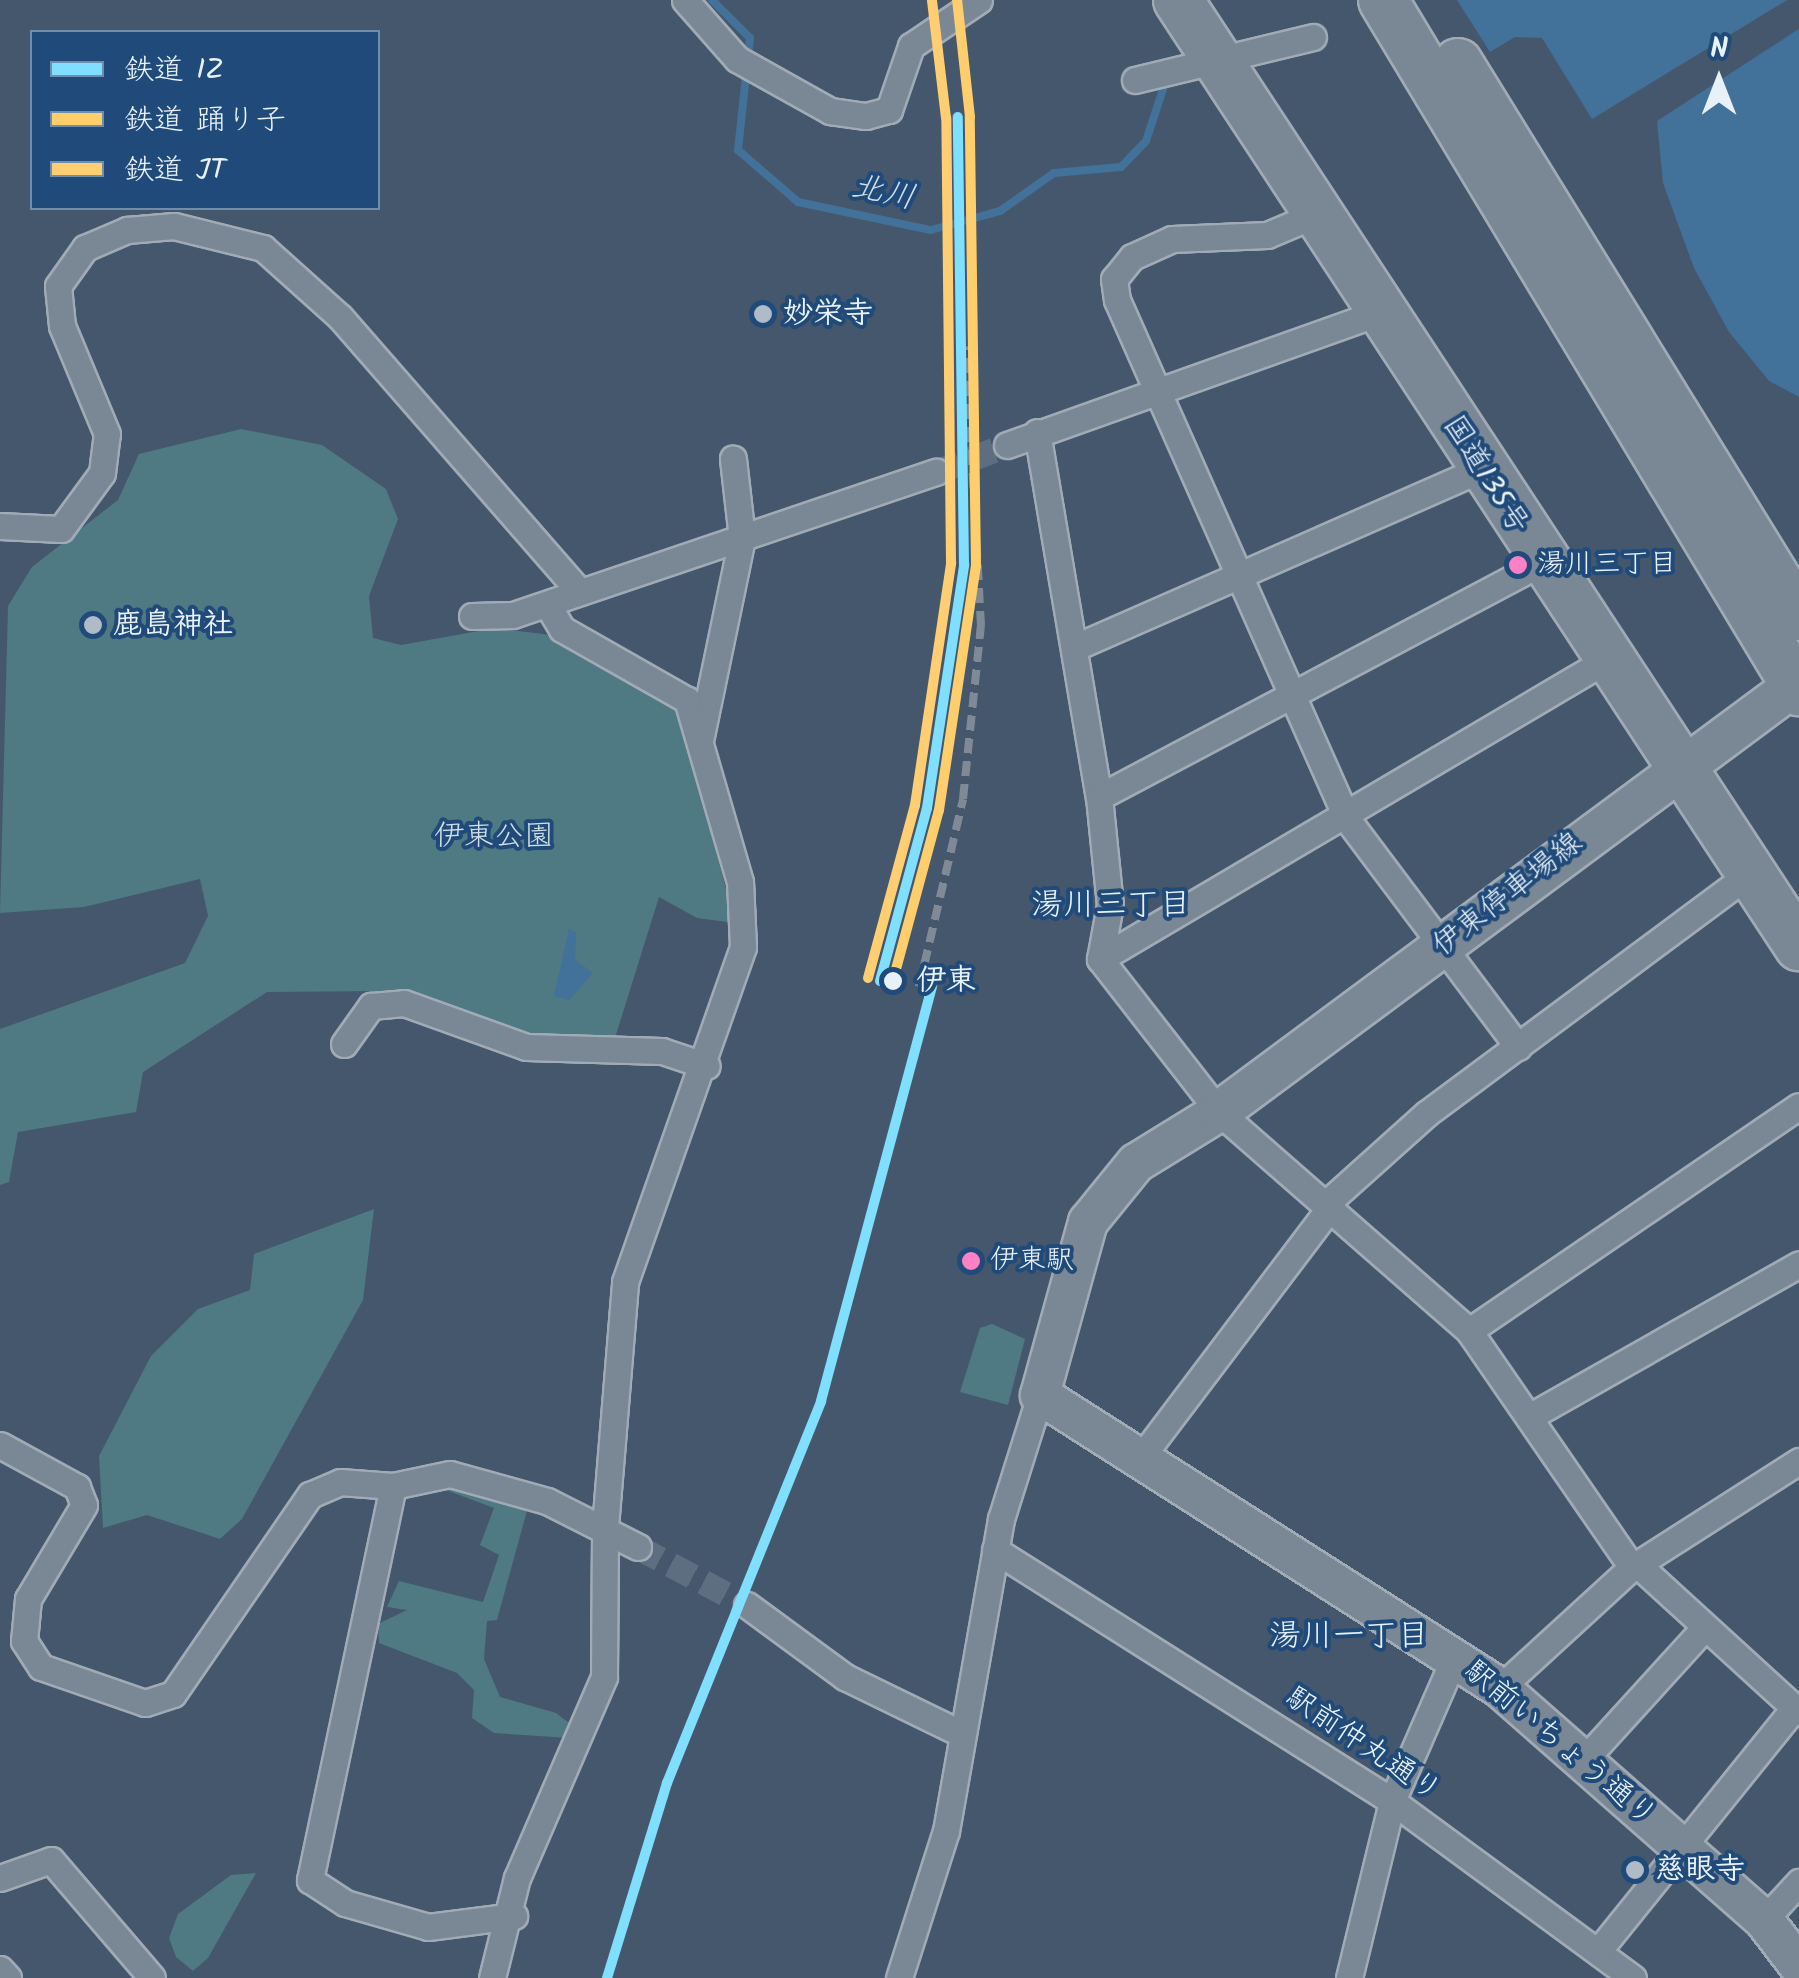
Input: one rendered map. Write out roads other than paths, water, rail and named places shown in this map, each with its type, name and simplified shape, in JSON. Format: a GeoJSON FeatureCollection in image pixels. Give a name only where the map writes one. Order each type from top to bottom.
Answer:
{"type":"FeatureCollection","features":[{"type":"Feature","properties":{"kind":"highway"},"geometry":{"type":"LineString","coordinates":[[1382,0],[1798,686]]}},
{"type":"Feature","properties":{"kind":"highway"},"geometry":{"type":"LineString","coordinates":[[1420,0],[1799,616]]}},
{"type":"Feature","properties":{"kind":"highway","name":"国道135号"},"geometry":{"type":"LineString","coordinates":[[1177,46],[1317,214],[1383,311],[1541,563],[1682,761],[1799,946]]}},
{"type":"Feature","properties":{"kind":"main road","name":"伊東停車場線"},"geometry":{"type":"LineString","coordinates":[[1219,1112],[1682,761],[1798,686]]}},
{"type":"Feature","properties":{"kind":"street"},"geometry":{"type":"LineString","coordinates":[[685,0],[736,59],[830,111],[866,116],[889,110],[911,46],[979,0]]}},
{"type":"Feature","properties":{"kind":"street"},"geometry":{"type":"LineString","coordinates":[[1177,46],[1313,38]]}},
{"type":"Feature","properties":{"kind":"street"},"geometry":{"type":"LineString","coordinates":[[1317,214],[1267,235],[1172,239],[1132,257],[1114,279],[1156,391],[1347,819],[1518,1046]]}},
{"type":"Feature","properties":{"kind":"street"},"geometry":{"type":"LineString","coordinates":[[0,526],[61,528],[102,473],[107,434],[62,326],[58,286],[86,248],[126,230],[174,226],[263,248],[340,317],[580,592]]}},
{"type":"Feature","properties":{"kind":"street"},"geometry":{"type":"LineString","coordinates":[[1007,445],[1383,311]]}},
{"type":"Feature","properties":{"kind":"street"},"geometry":{"type":"LineString","coordinates":[[1037,432],[1051,552],[1078,646],[1099,798],[1110,905],[1100,959],[1219,1112],[1330,1204],[1469,1331],[1634,1566],[1797,1710],[1599,1950]]}},
{"type":"Feature","properties":{"kind":"street"},"geometry":{"type":"LineString","coordinates":[[700,736],[742,538],[733,459]]}},
{"type":"Feature","properties":{"kind":"street"},"geometry":{"type":"LineString","coordinates":[[1078,646],[1482,469]]}},
{"type":"Feature","properties":{"kind":"street"},"geometry":{"type":"LineString","coordinates":[[472,616],[547,604],[936,472]]}},
{"type":"Feature","properties":{"kind":"street"},"geometry":{"type":"LineString","coordinates":[[1099,798],[1541,563]]}},
{"type":"Feature","properties":{"kind":"street"},"geometry":{"type":"LineString","coordinates":[[492,1978],[514,1916],[517,1878],[604,1677],[605,1527],[626,1282],[707,1066],[743,947],[740,882],[700,736],[686,700],[562,629],[547,604]]}},
{"type":"Feature","properties":{"kind":"street"},"geometry":{"type":"LineString","coordinates":[[1100,959],[1347,819],[1608,660]]}},
{"type":"Feature","properties":{"kind":"street"},"geometry":{"type":"LineString","coordinates":[[1142,1456],[1330,1204],[1518,1046],[1750,872]]}},
{"type":"Feature","properties":{"kind":"street"},"geometry":{"type":"LineString","coordinates":[[344,1044],[371,1006],[404,1003],[526,1046],[662,1051],[707,1066]]}},
{"type":"Feature","properties":{"kind":"street"},"geometry":{"type":"LineString","coordinates":[[1469,1331],[1799,1106]]}},
{"type":"Feature","properties":{"kind":"street"},"geometry":{"type":"LineString","coordinates":[[899,1978],[946,1831],[994,1550],[1088,1222],[1136,1164],[1219,1112]]}},
{"type":"Feature","properties":{"kind":"street"},"geometry":{"type":"LineString","coordinates":[[1530,1418],[1799,1264]]}},
{"type":"Feature","properties":{"kind":"street","name":"駅前いちょう通り"},"geometry":{"type":"LineString","coordinates":[[1040,1395],[1142,1456],[1500,1688],[1764,1920],[1799,1966]]}},
{"type":"Feature","properties":{"kind":"street"},"geometry":{"type":"LineString","coordinates":[[0,1445],[77,1487],[84,1506],[28,1599],[24,1641],[41,1666],[145,1703],[173,1694],[310,1495],[340,1482],[393,1486],[450,1474],[605,1527],[638,1547]]}},
{"type":"Feature","properties":{"kind":"street"},"geometry":{"type":"LineString","coordinates":[[1500,1688],[1634,1566],[1799,1461]]}},
{"type":"Feature","properties":{"kind":"street"},"geometry":{"type":"LineString","coordinates":[[393,1486],[310,1880],[344,1903],[428,1927],[514,1916]]}},
{"type":"Feature","properties":{"kind":"street","name":"駅前仲丸通り"},"geometry":{"type":"LineString","coordinates":[[994,1550],[1392,1801],[1633,1978]]}},
{"type":"Feature","properties":{"kind":"street"},"geometry":{"type":"LineString","coordinates":[[748,1606],[845,1677],[960,1733]]}},
{"type":"Feature","properties":{"kind":"street"},"geometry":{"type":"LineString","coordinates":[[1584,1760],[1703,1629]]}},
{"type":"Feature","properties":{"kind":"street"},"geometry":{"type":"LineString","coordinates":[[1349,1978],[1392,1801],[1455,1656]]}},
{"type":"Feature","properties":{"kind":"street"},"geometry":{"type":"LineString","coordinates":[[0,1878],[51,1860],[152,1978]]}},
{"type":"Feature","properties":{"kind":"street"},"geometry":{"type":"LineString","coordinates":[[1764,1920],[1799,1882]]}},
{"type":"Feature","properties":{"kind":"street"},"geometry":{"type":"LineString","coordinates":[[0,1970],[8,1978]]}},
{"type":"Feature","properties":{"kind":"water"},"geometry":{"type":"Polygon","coordinates":[[[1457,0],[1787,0],[1592,119],[1542,38],[1515,37],[1490,52],[1457,0]]]}},
{"type":"Feature","properties":{"kind":"water"},"geometry":{"type":"Polygon","coordinates":[[[1799,29],[1799,397],[1769,381],[1729,332],[1694,268],[1663,183],[1657,121],[1799,29]]]}},
{"type":"Feature","properties":{"kind":"water"},"geometry":{"type":"Polygon","coordinates":[[[569,929],[576,932],[575,960],[593,973],[569,1000],[554,996],[569,929]]]}},
{"type":"Feature","properties":{"kind":"waterway","name":"北川"},"geometry":{"type":"LineString","coordinates":[[712,0],[750,38],[738,150],[798,202],[931,230],[1000,211],[1054,173],[1121,167],[1146,141],[1167,77]]}},
{"type":"Feature","properties":{"kind":"tunnel"},"geometry":{"type":"LineString","coordinates":[[936,472],[1007,445]]}},
{"type":"Feature","properties":{"kind":"tunnel"},"geometry":{"type":"LineString","coordinates":[[638,1547],[747,1605]]}},
{"type":"Feature","properties":{"kind":"railway"},"geometry":{"type":"LineString","coordinates":[[919,987],[963,799],[981,626],[966,346]]}},
{"type":"Feature","properties":{"kind":"rail line","name":"踊り子"},"geometry":{"type":"LineString","coordinates":[[892,984],[939,810],[976,566],[970,117],[957,0]]}},
{"type":"Feature","properties":{"kind":"rail line","name":"JT"},"geometry":{"type":"LineString","coordinates":[[868,978],[915,805],[951,564],[946,118],[932,1]]}},
{"type":"Feature","properties":{"kind":"rail line","name":"IZ"},"geometry":{"type":"LineString","coordinates":[[880,981],[927,808],[964,565],[958,117]]}},
{"type":"Feature","properties":{"kind":"rail line","name":"IZ"},"geometry":{"type":"LineString","coordinates":[[607,1978],[667,1783],[821,1401],[932,987]]}},
{"type":"Feature","properties":{"kind":"place","name":"妙栄寺"},"geometry":{"type":"Point","coordinates":[763,314]}},
{"type":"Feature","properties":{"kind":"place","name":"湯川三丁目"},"geometry":{"type":"Point","coordinates":[1518,565]}},
{"type":"Feature","properties":{"kind":"place","name":"鹿島神社"},"geometry":{"type":"Point","coordinates":[93,625]}},
{"type":"Feature","properties":{"kind":"place","name":"伊東"},"geometry":{"type":"Point","coordinates":[893,981]}},
{"type":"Feature","properties":{"kind":"place","name":"伊東駅"},"geometry":{"type":"Point","coordinates":[971,1261]}},
{"type":"Feature","properties":{"kind":"place","name":"慈眼寺"},"geometry":{"type":"Point","coordinates":[1635,1870]}},
{"type":"Feature","properties":{"kind":"district","name":"湯川三丁目"},"geometry":{"type":"Point","coordinates":[1111,906]}},
{"type":"Feature","properties":{"kind":"district","name":"湯川一丁目"},"geometry":{"type":"Point","coordinates":[1349,1637]}},
{"type":"Feature","properties":{"kind":"park label","name":"伊東公園"},"geometry":{"type":"Point","coordinates":[494,837]}}]}
